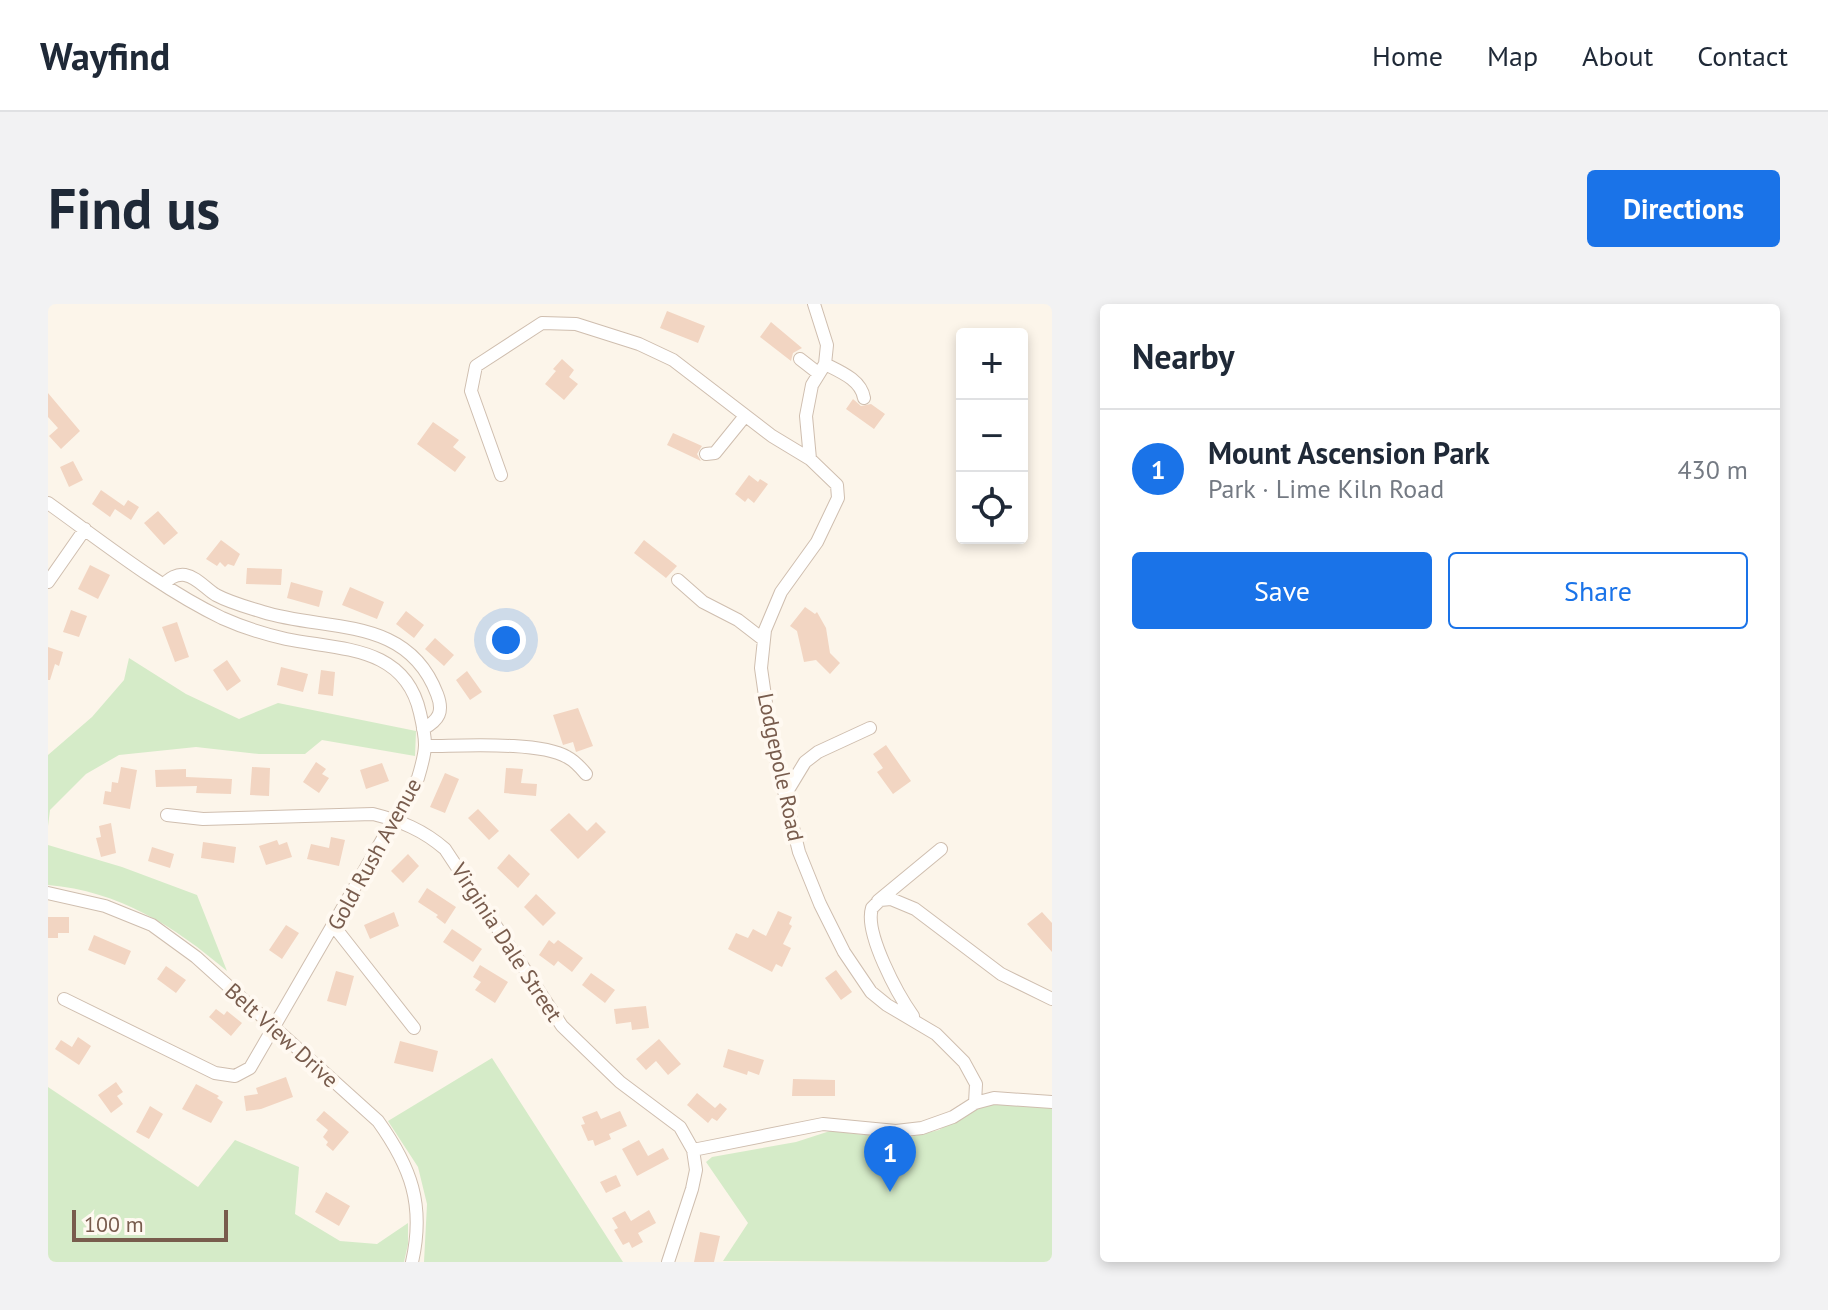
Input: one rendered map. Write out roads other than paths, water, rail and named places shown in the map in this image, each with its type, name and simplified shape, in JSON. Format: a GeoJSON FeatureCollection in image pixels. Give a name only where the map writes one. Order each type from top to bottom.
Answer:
{"type":"FeatureCollection","features":[{"type":"Feature","properties":{"kind":"street"},"geometry":{"type":"LineString","coordinates":[[810,459],[806,416],[812,385],[822,369],[827,345],[814,304]]}},
{"type":"Feature","properties":{"kind":"street","name":"Lodgepole Road"},"geometry":{"type":"LineString","coordinates":[[501,475],[471,391],[476,366],[542,323],[576,324],[639,344],[673,360],[745,416],[810,459],[837,485],[838,498],[817,542],[781,592],[765,630],[761,668],[771,738],[799,852],[844,952],[871,992],[936,1034],[964,1062],[976,1084],[975,1103]]}},
{"type":"Feature","properties":{"kind":"street"},"geometry":{"type":"LineString","coordinates":[[800,359],[861,387],[864,398]]}},
{"type":"Feature","properties":{"kind":"street"},"geometry":{"type":"LineString","coordinates":[[706,454],[715,453],[745,416]]}},
{"type":"Feature","properties":{"kind":"street"},"geometry":{"type":"LineString","coordinates":[[48,503],[164,585],[223,618],[289,640],[351,648],[382,661],[405,679],[417,701],[428,746],[525,748],[552,752],[565,756],[586,774]]}},
{"type":"Feature","properties":{"kind":"street"},"geometry":{"type":"LineString","coordinates":[[48,582],[85,529]]}},
{"type":"Feature","properties":{"kind":"street"},"geometry":{"type":"LineString","coordinates":[[164,585],[174,577],[190,576],[215,594],[250,608],[278,616],[356,628],[398,645],[427,675],[440,701],[441,712],[437,720],[423,729]]}},
{"type":"Feature","properties":{"kind":"street"},"geometry":{"type":"LineString","coordinates":[[678,580],[703,602],[738,620],[764,640]]}},
{"type":"Feature","properties":{"kind":"street"},"geometry":{"type":"LineString","coordinates":[[785,795],[805,762],[818,752],[870,728]]}},
{"type":"Feature","properties":{"kind":"street","name":"Gold Rush Avenue"},"geometry":{"type":"LineString","coordinates":[[64,999],[215,1073],[235,1076],[250,1068],[418,778],[428,746]]}},
{"type":"Feature","properties":{"kind":"street","name":"Virginia Dale Street"},"geometry":{"type":"LineString","coordinates":[[167,815],[203,819],[373,814],[395,819],[426,833],[445,849],[562,1026],[620,1082],[680,1127],[693,1150]]}},
{"type":"Feature","properties":{"kind":"street"},"geometry":{"type":"LineString","coordinates":[[917,1022],[897,994],[883,962],[870,914],[876,903],[941,849]]}},
{"type":"Feature","properties":{"kind":"street","name":"Belt View Drive"},"geometry":{"type":"LineString","coordinates":[[48,893],[105,906],[152,925],[196,957],[378,1121],[398,1148],[413,1187],[418,1222],[412,1262]]}},
{"type":"Feature","properties":{"kind":"street"},"geometry":{"type":"LineString","coordinates":[[876,903],[891,899],[915,909],[1001,974],[1052,999]]}},
{"type":"Feature","properties":{"kind":"street"},"geometry":{"type":"LineString","coordinates":[[333,925],[414,1028]]}},
{"type":"Feature","properties":{"kind":"street"},"geometry":{"type":"LineString","coordinates":[[668,1262],[692,1189],[696,1170],[693,1150],[823,1124],[896,1131],[922,1128],[953,1117],[975,1103],[994,1098],[1052,1102]]}},
{"type":"Feature","properties":{"kind":"place","name":"Mount Ascension Park"},"geometry":{"type":"Point","coordinates":[890,1192]}}]}
